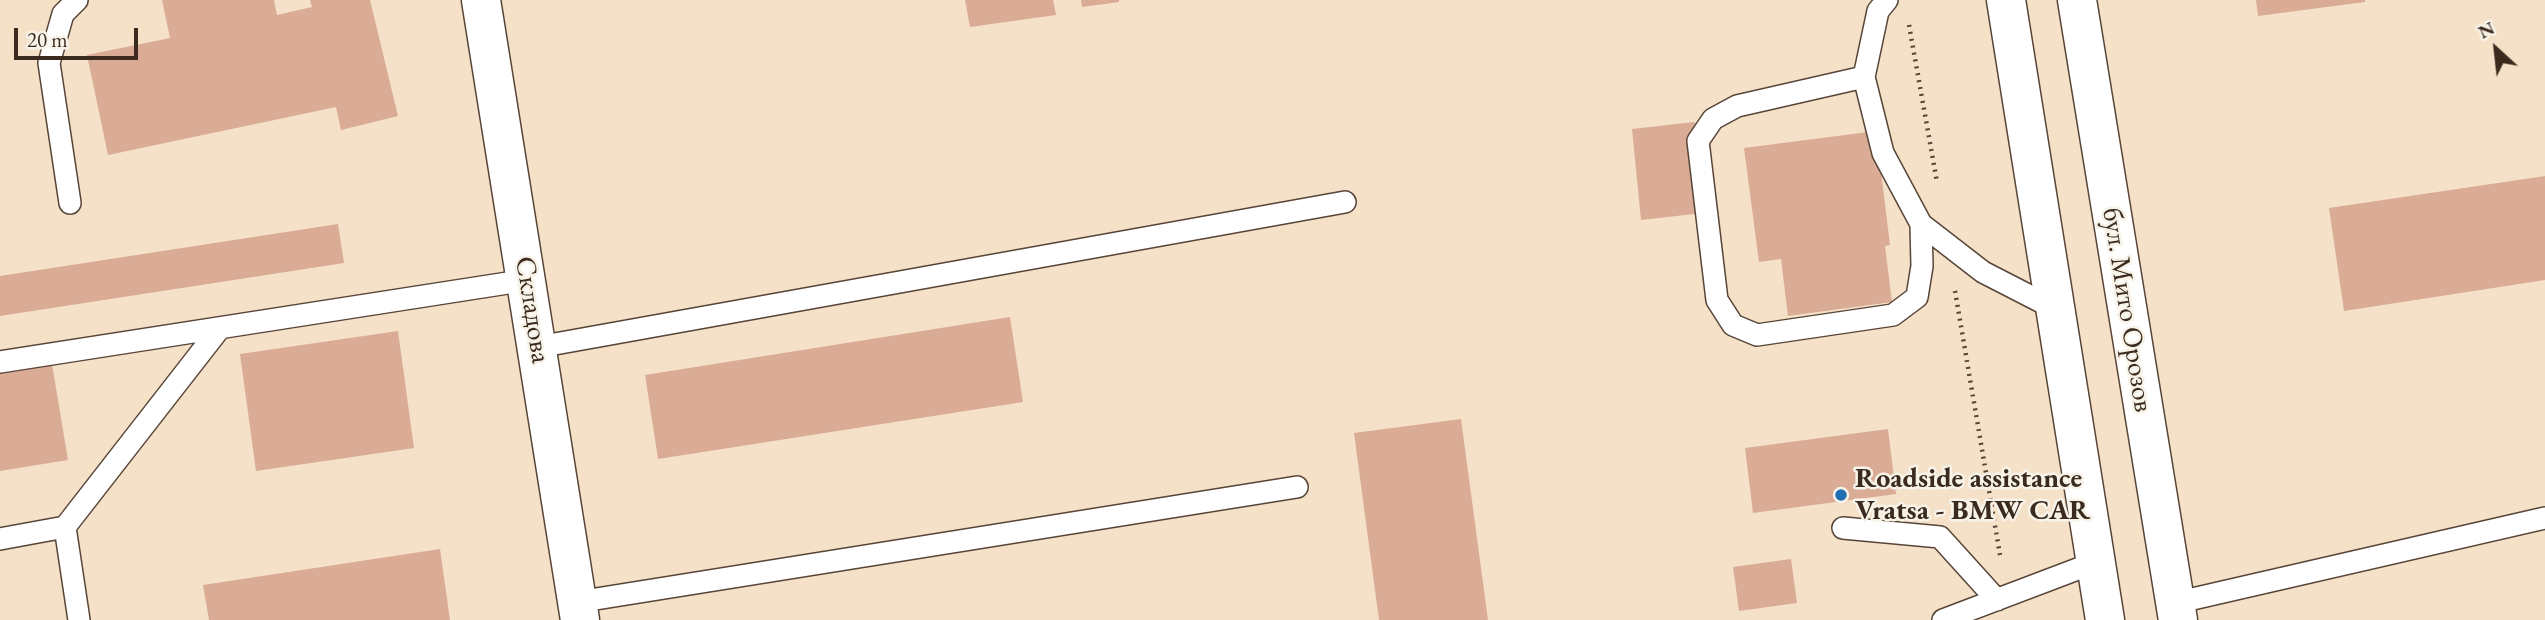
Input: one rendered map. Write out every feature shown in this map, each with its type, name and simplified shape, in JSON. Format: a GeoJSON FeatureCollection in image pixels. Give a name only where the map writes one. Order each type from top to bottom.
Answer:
{"type":"FeatureCollection","features":[{"type":"Feature","properties":{"kind":"main road","name":"Складова"},"geometry":{"type":"LineString","coordinates":[[481,0],[579,611]]}},
{"type":"Feature","properties":{"kind":"main road"},"geometry":{"type":"LineString","coordinates":[[2006,0],[2105,620]]}},
{"type":"Feature","properties":{"kind":"main road","name":"бул. Мито Орозов"},"geometry":{"type":"LineString","coordinates":[[2077,0],[2176,611]]}},
{"type":"Feature","properties":{"kind":"lane"},"geometry":{"type":"LineString","coordinates":[[70,203],[49,63],[63,14],[77,0]]}},
{"type":"Feature","properties":{"kind":"lane"},"geometry":{"type":"LineString","coordinates":[[1887,0],[1878,11],[1864,77],[1883,153],[1921,224],[1983,272],[2055,309]]}},
{"type":"Feature","properties":{"kind":"lane"},"geometry":{"type":"LineString","coordinates":[[1864,77],[1737,106],[1713,119],[1698,141],[1717,300],[1733,325],[1757,335],[1893,315],[1917,297],[1922,266],[1921,224]]}},
{"type":"Feature","properties":{"kind":"lane"},"geometry":{"type":"LineString","coordinates":[[538,347],[1345,202]]}},
{"type":"Feature","properties":{"kind":"lane"},"geometry":{"type":"LineString","coordinates":[[0,362],[527,280]]}},
{"type":"Feature","properties":{"kind":"lane"},"geometry":{"type":"LineString","coordinates":[[0,538],[65,527],[220,328]]}},
{"type":"Feature","properties":{"kind":"lane"},"geometry":{"type":"LineString","coordinates":[[579,611],[1297,487]]}},
{"type":"Feature","properties":{"kind":"lane"},"geometry":{"type":"LineString","coordinates":[[2176,611],[2545,518]]}},
{"type":"Feature","properties":{"kind":"lane"},"geometry":{"type":"LineString","coordinates":[[65,527],[79,620]]}},
{"type":"Feature","properties":{"kind":"lane"},"geometry":{"type":"LineString","coordinates":[[1843,528],[1940,537],[2002,598]]}},
{"type":"Feature","properties":{"kind":"lane"},"geometry":{"type":"LineString","coordinates":[[1943,620],[2096,562]]}},
{"type":"Feature","properties":{"kind":"path"},"geometry":{"type":"LineString","coordinates":[[1907,14],[1948,244],[2002,598]]}},
{"type":"Feature","properties":{"kind":"building"},"geometry":{"type":"Polygon","coordinates":[[[162,0],[274,0],[277,15],[312,7],[310,0],[370,0],[398,116],[341,130],[336,107],[108,155],[87,55],[170,38],[162,0]]]}},
{"type":"Feature","properties":{"kind":"building"},"geometry":{"type":"Polygon","coordinates":[[[965,0],[1053,0],[1056,15],[970,27],[965,0]]]}},
{"type":"Feature","properties":{"kind":"building"},"geometry":{"type":"Polygon","coordinates":[[[1081,0],[1119,0],[1119,2],[1082,7],[1081,0]]]}},
{"type":"Feature","properties":{"kind":"building"},"geometry":{"type":"Polygon","coordinates":[[[2256,0],[2365,0],[2365,2],[2258,16],[2256,0]]]}},
{"type":"Feature","properties":{"kind":"building"},"geometry":{"type":"Polygon","coordinates":[[[1694,122],[1705,132],[1712,212],[1641,220],[1632,129],[1694,122]]]}},
{"type":"Feature","properties":{"kind":"building"},"geometry":{"type":"Polygon","coordinates":[[[1876,131],[1890,245],[1885,246],[1892,302],[1788,316],[1781,259],[1759,262],[1744,148],[1876,131]]]}},
{"type":"Feature","properties":{"kind":"building"},"geometry":{"type":"Polygon","coordinates":[[[2545,176],[2545,280],[2344,311],[2329,208],[2545,176]]]}},
{"type":"Feature","properties":{"kind":"building"},"geometry":{"type":"Polygon","coordinates":[[[338,224],[344,263],[0,316],[0,276],[338,224]]]}},
{"type":"Feature","properties":{"kind":"building"},"geometry":{"type":"Polygon","coordinates":[[[1010,317],[1023,402],[658,459],[645,375],[1010,317]]]}},
{"type":"Feature","properties":{"kind":"building"},"geometry":{"type":"Polygon","coordinates":[[[398,331],[414,448],[256,471],[240,354],[398,331]]]}},
{"type":"Feature","properties":{"kind":"building"},"geometry":{"type":"Polygon","coordinates":[[[52,364],[68,460],[0,471],[0,373],[52,364]]]}},
{"type":"Feature","properties":{"kind":"building"},"geometry":{"type":"Polygon","coordinates":[[[1461,419],[1488,620],[1379,620],[1354,433],[1461,419]]]}},
{"type":"Feature","properties":{"kind":"building"},"geometry":{"type":"Polygon","coordinates":[[[1888,429],[1896,494],[1753,513],[1745,448],[1888,429]]]}},
{"type":"Feature","properties":{"kind":"building"},"geometry":{"type":"Polygon","coordinates":[[[440,549],[450,620],[209,620],[203,585],[440,549]]]}},
{"type":"Feature","properties":{"kind":"building"},"geometry":{"type":"Polygon","coordinates":[[[1791,559],[1797,603],[1739,611],[1733,567],[1791,559]]]}},
{"type":"Feature","properties":{"kind":"place","name":"Roadside assistance Vratsa - BMW CAR"},"geometry":{"type":"Point","coordinates":[1841,495]}}]}
